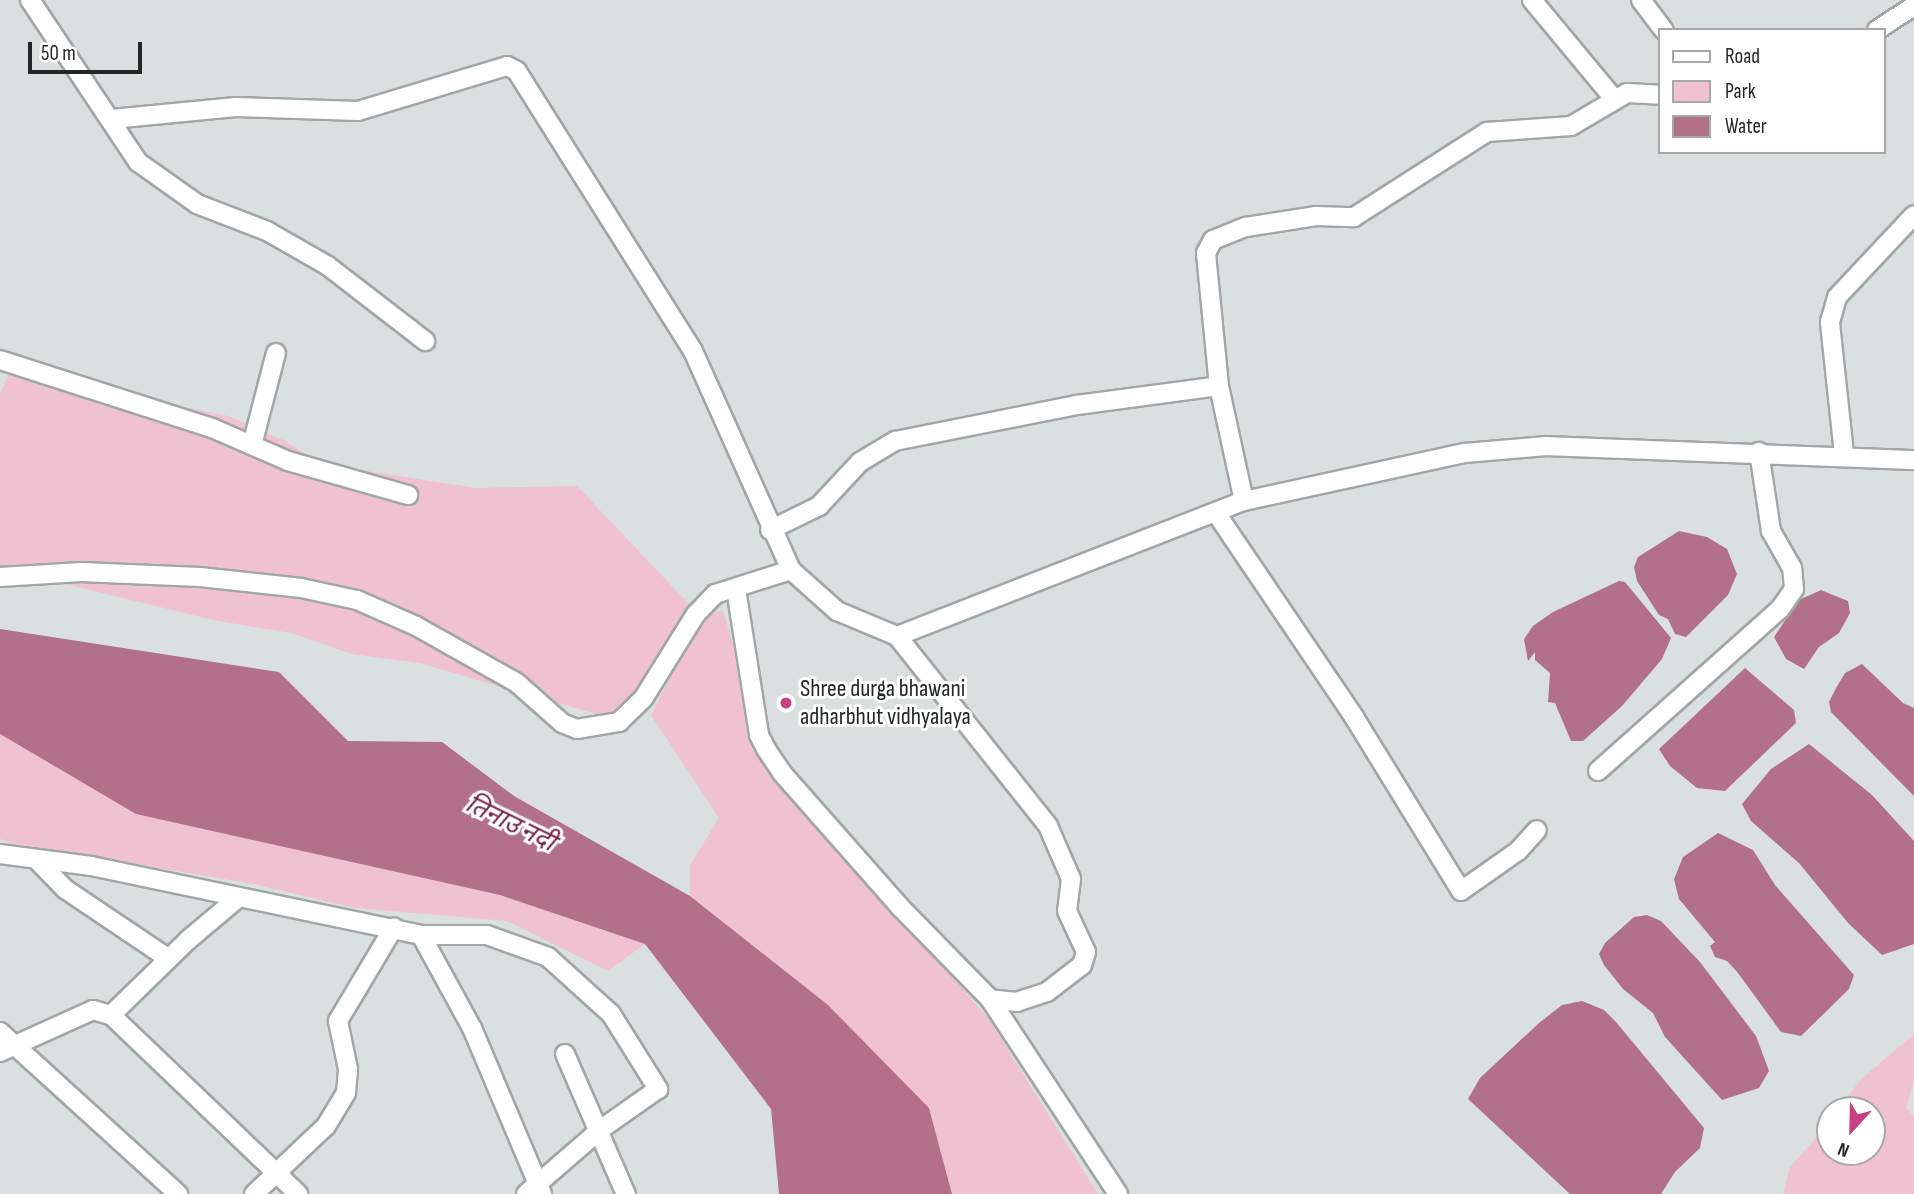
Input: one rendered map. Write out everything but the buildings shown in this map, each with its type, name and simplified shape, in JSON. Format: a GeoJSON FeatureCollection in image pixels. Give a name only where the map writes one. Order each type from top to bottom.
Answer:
{"type":"FeatureCollection","features":[{"type":"Feature","properties":{"kind":"street"},"geometry":{"type":"LineString","coordinates":[[30,0],[112,119],[138,162],[197,204],[267,231],[328,265],[425,341]]}},
{"type":"Feature","properties":{"kind":"street"},"geometry":{"type":"LineString","coordinates":[[1532,0],[1615,100]]}},
{"type":"Feature","properties":{"kind":"street"},"geometry":{"type":"LineString","coordinates":[[1641,0],[1662,28]]}},
{"type":"Feature","properties":{"kind":"street"},"geometry":{"type":"LineString","coordinates":[[1880,28],[1914,6]]}},
{"type":"Feature","properties":{"kind":"street"},"geometry":{"type":"LineString","coordinates":[[112,119],[236,107],[358,111],[513,68],[693,351],[770,530],[791,570],[837,611],[897,636],[1048,826],[1071,879],[1068,911],[1086,952],[1082,965],[1047,992],[1017,1002],[990,999]]}},
{"type":"Feature","properties":{"kind":"street"},"geometry":{"type":"LineString","coordinates":[[1244,501],[1219,386],[1206,253],[1213,240],[1246,227],[1316,216],[1354,217],[1487,132],[1571,126],[1615,100],[1639,92],[1658,95]]}},
{"type":"Feature","properties":{"kind":"street"},"geometry":{"type":"LineString","coordinates":[[1844,454],[1830,321],[1837,297],[1914,215]]}},
{"type":"Feature","properties":{"kind":"street"},"geometry":{"type":"LineString","coordinates":[[251,445],[276,353]]}},
{"type":"Feature","properties":{"kind":"street"},"geometry":{"type":"LineString","coordinates":[[0,360],[212,428],[288,460],[408,495]]}},
{"type":"Feature","properties":{"kind":"street"},"geometry":{"type":"LineString","coordinates":[[770,530],[819,506],[860,462],[895,441],[1077,405],[1219,386]]}},
{"type":"Feature","properties":{"kind":"street"},"geometry":{"type":"LineString","coordinates":[[897,636],[1244,501],[1465,453],[1547,446],[1844,454],[1914,460]]}},
{"type":"Feature","properties":{"kind":"street"},"geometry":{"type":"LineString","coordinates":[[1598,771],[1780,609],[1794,589],[1792,568],[1770,531],[1759,452]]}},
{"type":"Feature","properties":{"kind":"street"},"geometry":{"type":"LineString","coordinates":[[1216,513],[1354,717],[1461,891],[1518,851],[1537,830]]}},
{"type":"Feature","properties":{"kind":"street"},"geometry":{"type":"LineString","coordinates":[[0,577],[81,572],[200,578],[301,587],[357,600],[416,626],[517,683],[562,723],[577,729],[619,722],[643,699],[696,614],[715,594],[791,570]]}},
{"type":"Feature","properties":{"kind":"street"},"geometry":{"type":"LineString","coordinates":[[736,589],[759,734],[766,749],[782,773],[900,907],[990,999],[1118,1194]]}},
{"type":"Feature","properties":{"kind":"street"},"geometry":{"type":"LineString","coordinates":[[3,860],[37,860],[91,866],[238,898],[394,926],[421,935],[487,934],[519,943],[548,957],[611,1014],[658,1089],[601,1129],[535,1191],[472,1028],[421,935]]}},
{"type":"Feature","properties":{"kind":"street"},"geometry":{"type":"LineString","coordinates":[[37,860],[65,889],[169,959]]}},
{"type":"Feature","properties":{"kind":"street"},"geometry":{"type":"LineString","coordinates":[[111,1015],[238,898]]}},
{"type":"Feature","properties":{"kind":"street"},"geometry":{"type":"LineString","coordinates":[[254,1194],[326,1126],[346,1093],[348,1069],[338,1021],[394,926]]}},
{"type":"Feature","properties":{"kind":"street"},"geometry":{"type":"LineString","coordinates":[[0,1052],[93,1010],[111,1015],[298,1194]]}},
{"type":"Feature","properties":{"kind":"street"},"geometry":{"type":"LineString","coordinates":[[0,1032],[178,1194]]}},
{"type":"Feature","properties":{"kind":"street"},"geometry":{"type":"LineString","coordinates":[[565,1054],[601,1129],[626,1194]]}},
{"type":"Feature","properties":{"kind":"green space"},"geometry":{"type":"Polygon","coordinates":[[[16,360],[143,399],[228,416],[283,440],[321,464],[476,488],[577,486],[689,604],[657,668],[610,718],[419,663],[352,654],[291,633],[213,620],[0,568],[0,393],[16,360]]]}},
{"type":"Feature","properties":{"kind":"green space"},"geometry":{"type":"Polygon","coordinates":[[[723,610],[746,690],[806,809],[988,1018],[1098,1194],[952,1194],[929,1108],[828,1005],[690,896],[690,865],[719,818],[651,715],[701,618],[723,610]]]}},
{"type":"Feature","properties":{"kind":"green space"},"geometry":{"type":"Polygon","coordinates":[[[0,734],[136,814],[500,895],[645,944],[608,971],[507,921],[355,908],[253,884],[11,843],[0,839],[0,734]]]}},
{"type":"Feature","properties":{"kind":"green space"},"geometry":{"type":"Polygon","coordinates":[[[1914,1034],[1914,1080],[1906,1108],[1914,1116],[1914,1194],[1783,1194],[1790,1167],[1816,1138],[1816,1166],[1886,1166],[1886,1096],[1848,1096],[1861,1079],[1914,1034]]]}},
{"type":"Feature","properties":{"kind":"water"},"geometry":{"type":"Polygon","coordinates":[[[1679,531],[1707,537],[1727,549],[1737,574],[1728,595],[1686,637],[1675,634],[1668,619],[1659,615],[1637,581],[1634,567],[1638,557],[1679,531]]]}},
{"type":"Feature","properties":{"kind":"water"},"geometry":{"type":"Polygon","coordinates":[[[1619,581],[1625,582],[1671,638],[1662,659],[1622,706],[1583,741],[1571,741],[1555,703],[1548,702],[1550,673],[1535,660],[1535,652],[1528,661],[1524,639],[1533,626],[1553,612],[1619,581]]]}},
{"type":"Feature","properties":{"kind":"water"},"geometry":{"type":"Polygon","coordinates":[[[1821,590],[1848,601],[1850,613],[1839,633],[1819,647],[1804,669],[1786,659],[1774,637],[1799,600],[1821,590]]]}},
{"type":"Feature","properties":{"kind":"water","name":"तिनाउ नदी"},"geometry":{"type":"Polygon","coordinates":[[[0,629],[279,672],[348,741],[442,742],[514,796],[690,896],[828,1005],[929,1108],[952,1194],[779,1194],[771,1109],[645,944],[500,895],[136,814],[0,734],[0,629]]]}},
{"type":"Feature","properties":{"kind":"water"},"geometry":{"type":"Polygon","coordinates":[[[1862,664],[1903,703],[1914,708],[1914,796],[1831,712],[1829,702],[1845,673],[1862,664]]]}},
{"type":"Feature","properties":{"kind":"water"},"geometry":{"type":"Polygon","coordinates":[[[1745,668],[1794,710],[1796,723],[1725,791],[1697,788],[1670,766],[1659,749],[1745,668]]]}},
{"type":"Feature","properties":{"kind":"water"},"geometry":{"type":"Polygon","coordinates":[[[1809,744],[1872,795],[1914,841],[1914,944],[1882,955],[1848,923],[1799,863],[1751,821],[1742,804],[1771,769],[1809,744]]]}},
{"type":"Feature","properties":{"kind":"water"},"geometry":{"type":"Polygon","coordinates":[[[1718,833],[1753,850],[1775,885],[1854,975],[1849,989],[1801,1036],[1781,1032],[1738,973],[1727,961],[1715,957],[1710,946],[1715,942],[1679,899],[1674,879],[1683,857],[1718,833]]]}},
{"type":"Feature","properties":{"kind":"water"},"geometry":{"type":"Polygon","coordinates":[[[1647,915],[1661,921],[1700,962],[1756,1036],[1769,1071],[1759,1088],[1722,1100],[1665,1037],[1653,1013],[1623,989],[1604,965],[1599,954],[1605,943],[1634,917],[1647,915]]]}},
{"type":"Feature","properties":{"kind":"water"},"geometry":{"type":"Polygon","coordinates":[[[1582,1001],[1604,1010],[1616,1022],[1704,1128],[1700,1148],[1675,1172],[1661,1194],[1570,1194],[1468,1099],[1480,1078],[1539,1023],[1562,1005],[1582,1001]]]}},
{"type":"Feature","properties":{"kind":"place","name":"Shree durga bhawani adharbhut vidhyalaya"},"geometry":{"type":"Point","coordinates":[786,703]}}]}
